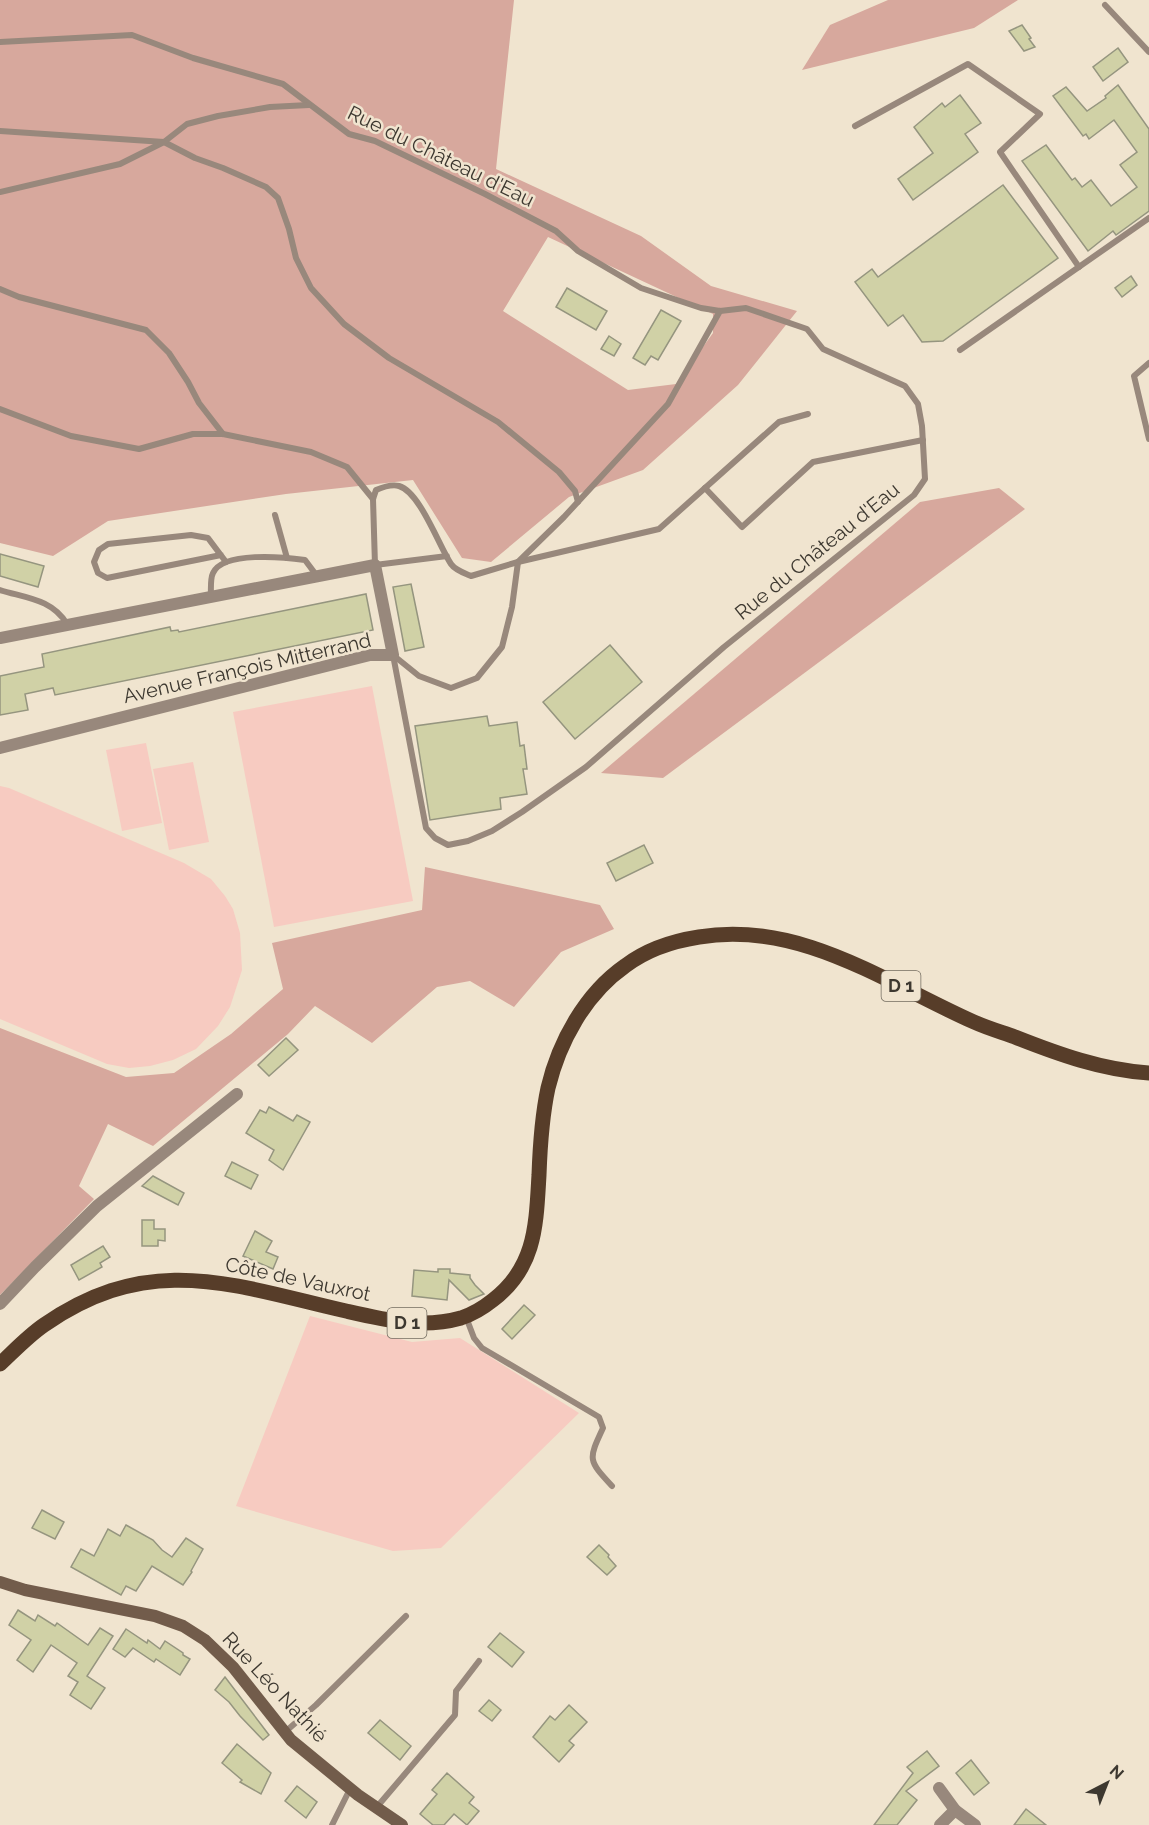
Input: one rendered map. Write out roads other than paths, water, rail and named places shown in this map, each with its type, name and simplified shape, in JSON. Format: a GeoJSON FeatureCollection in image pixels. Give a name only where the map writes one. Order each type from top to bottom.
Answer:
{"type":"FeatureCollection","features":[{"type":"Feature","properties":{"kind":"main road","name":"Côte de Vauxrot"},"geometry":{"type":"LineString","coordinates":[[0,1364],[40,1328],[72,1308],[116,1289],[153,1281],[210,1281],[396,1322],[424,1324],[466,1317],[477,1312],[506,1289],[521,1270],[531,1246],[535,1231],[540,1147],[548,1090],[554,1067],[569,1033],[586,1005],[625,965],[648,952],[690,938],[730,934],[761,936],[813,947],[855,963],[975,1022],[1044,1049],[1101,1066],[1149,1073]]}},
{"type":"Feature","properties":{"kind":"main road","name":"Rue Léo Nathié"},"geometry":{"type":"LineString","coordinates":[[0,1582],[25,1590],[155,1616],[183,1626],[205,1640],[233,1668],[291,1740],[376,1809],[402,1825]]}},
{"type":"Feature","properties":{"kind":"street","name":"Avenue François Mitterrand"},"geometry":{"type":"LineString","coordinates":[[0,748],[370,655],[393,655],[375,566]]}},
{"type":"Feature","properties":{"kind":"street"},"geometry":{"type":"LineString","coordinates":[[0,638],[375,566]]}},
{"type":"Feature","properties":{"kind":"street"},"geometry":{"type":"LineString","coordinates":[[0,1304],[34,1267],[97,1206],[237,1094]]}},
{"type":"Feature","properties":{"kind":"street"},"geometry":{"type":"LineString","coordinates":[[939,1788],[955,1810],[975,1825]]}},
{"type":"Feature","properties":{"kind":"street"},"geometry":{"type":"LineString","coordinates":[[940,1825],[955,1810]]}},
{"type":"Feature","properties":{"kind":"lane"},"geometry":{"type":"LineString","coordinates":[[1105,5],[1149,52]]}},
{"type":"Feature","properties":{"kind":"lane","name":"Rue du Château d'Eau"},"geometry":{"type":"LineString","coordinates":[[0,42],[132,35],[193,58],[283,84],[349,134],[375,141],[556,231],[578,251],[641,288],[701,308],[720,311],[746,308],[807,329],[822,349],[905,386],[918,404],[925,480],[914,495],[724,648],[586,767],[502,824],[468,841],[448,845],[435,838],[426,828],[393,655]]}},
{"type":"Feature","properties":{"kind":"lane"},"geometry":{"type":"LineString","coordinates":[[855,126],[968,64],[1040,114],[1000,152],[1079,267]]}},
{"type":"Feature","properties":{"kind":"lane"},"geometry":{"type":"LineString","coordinates":[[0,192],[120,164],[164,142],[187,124],[270,107],[309,105]]}},
{"type":"Feature","properties":{"kind":"lane"},"geometry":{"type":"LineString","coordinates":[[0,131],[164,142],[195,158],[266,187],[278,198],[296,258],[311,288],[344,324],[389,358],[498,422],[559,472],[575,491],[578,502]]}},
{"type":"Feature","properties":{"kind":"lane"},"geometry":{"type":"LineString","coordinates":[[960,350],[1149,218]]}},
{"type":"Feature","properties":{"kind":"lane"},"geometry":{"type":"LineString","coordinates":[[0,289],[19,297],[146,330],[169,353],[199,403],[223,434]]}},
{"type":"Feature","properties":{"kind":"lane"},"geometry":{"type":"LineString","coordinates":[[393,655],[419,676],[451,688],[477,678],[502,648],[513,607],[518,562],[578,502],[669,404],[720,311]]}},
{"type":"Feature","properties":{"kind":"lane"},"geometry":{"type":"LineString","coordinates":[[1149,363],[1134,376],[1149,438]]}},
{"type":"Feature","properties":{"kind":"lane"},"geometry":{"type":"LineString","coordinates":[[0,409],[71,436],[139,449],[192,434],[223,434],[311,452],[347,467],[373,499]]}},
{"type":"Feature","properties":{"kind":"lane"},"geometry":{"type":"LineString","coordinates":[[447,556],[375,566],[373,499],[376,490],[385,486],[399,486],[412,494],[434,530],[447,556],[452,567],[471,576],[518,562],[659,529],[779,422],[808,414]]}},
{"type":"Feature","properties":{"kind":"lane"},"geometry":{"type":"LineString","coordinates":[[705,488],[742,527],[813,462],[923,440]]}},
{"type":"Feature","properties":{"kind":"lane"},"geometry":{"type":"LineString","coordinates":[[275,515],[286,558]]}},
{"type":"Feature","properties":{"kind":"lane"},"geometry":{"type":"LineString","coordinates":[[221,555],[107,578],[98,573],[94,562],[99,550],[108,544],[191,535],[208,538],[221,555],[226,562]]}},
{"type":"Feature","properties":{"kind":"lane"},"geometry":{"type":"LineString","coordinates":[[211,597],[212,574],[218,566],[233,559],[305,560],[318,577]]}},
{"type":"Feature","properties":{"kind":"lane"},"geometry":{"type":"LineString","coordinates":[[0,590],[46,603],[60,613],[68,625]]}},
{"type":"Feature","properties":{"kind":"lane"},"geometry":{"type":"LineString","coordinates":[[466,1317],[474,1338],[482,1348],[599,1417],[603,1428],[592,1452],[594,1466],[612,1486]]}},
{"type":"Feature","properties":{"kind":"lane"},"geometry":{"type":"LineString","coordinates":[[285,1732],[316,1705],[406,1616]]}},
{"type":"Feature","properties":{"kind":"lane"},"geometry":{"type":"LineString","coordinates":[[376,1809],[455,1714],[456,1691],[479,1661]]}},
{"type":"Feature","properties":{"kind":"lane"},"geometry":{"type":"LineString","coordinates":[[332,1825],[350,1789]]}}]}
